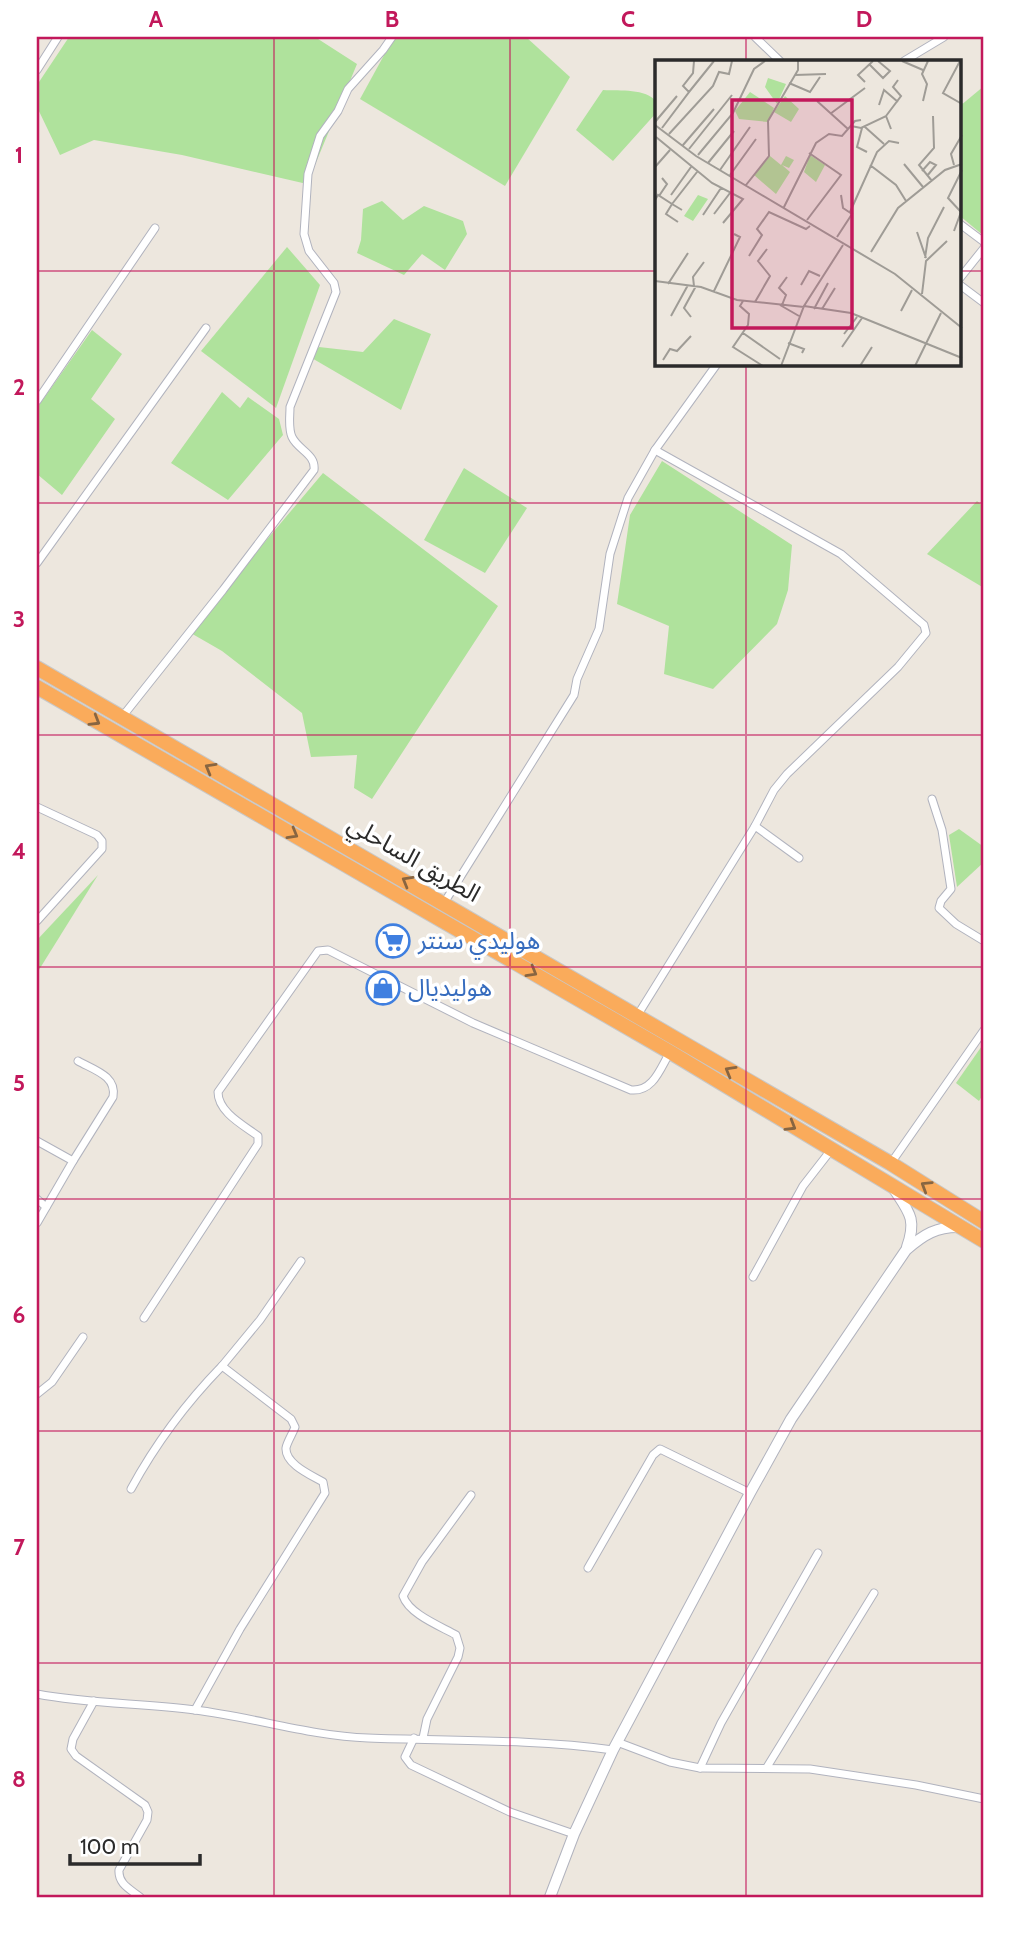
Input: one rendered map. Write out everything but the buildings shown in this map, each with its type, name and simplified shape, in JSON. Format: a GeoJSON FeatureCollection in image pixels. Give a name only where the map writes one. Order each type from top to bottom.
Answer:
{"type":"FeatureCollection","features":[{"type":"Feature","properties":{"kind":"highway","name":"الطريق الساحلي"},"geometry":{"type":"LineString","coordinates":[[37,668],[890,1163],[984,1222]]}},
{"type":"Feature","properties":{"kind":"highway","name":"الطريق الساحلي"},"geometry":{"type":"LineString","coordinates":[[37,687],[670,1052],[984,1241]]}},
{"type":"Feature","properties":{"kind":"street"},"geometry":{"type":"LineString","coordinates":[[37,70],[58,37]]}},
{"type":"Feature","properties":{"kind":"street"},"geometry":{"type":"LineString","coordinates":[[121,718],[314,470],[313,459],[293,438],[289,419],[290,407],[336,292],[334,284],[309,251],[304,234],[308,174],[320,136],[338,111],[348,89],[383,50],[391,37]]}},
{"type":"Feature","properties":{"kind":"street"},"geometry":{"type":"LineString","coordinates":[[755,37],[779,60]]}},
{"type":"Feature","properties":{"kind":"street"},"geometry":{"type":"LineString","coordinates":[[906,60],[944,37]]}},
{"type":"Feature","properties":{"kind":"street"},"geometry":{"type":"LineString","coordinates":[[962,226],[984,242]]}},
{"type":"Feature","properties":{"kind":"street"},"geometry":{"type":"LineString","coordinates":[[37,401],[155,228]]}},
{"type":"Feature","properties":{"kind":"street"},"geometry":{"type":"LineString","coordinates":[[962,276],[984,248]]}},
{"type":"Feature","properties":{"kind":"street"},"geometry":{"type":"LineString","coordinates":[[962,286],[984,303]]}},
{"type":"Feature","properties":{"kind":"street"},"geometry":{"type":"LineString","coordinates":[[37,563],[206,328]]}},
{"type":"Feature","properties":{"kind":"street"},"geometry":{"type":"LineString","coordinates":[[444,903],[574,695],[577,680],[600,629],[610,554],[628,498],[655,450],[716,366]]}},
{"type":"Feature","properties":{"kind":"street"},"geometry":{"type":"LineString","coordinates":[[636,1016],[755,826],[774,790],[787,774],[898,667],[926,633],[924,625],[842,554],[655,450]]}},
{"type":"Feature","properties":{"kind":"street"},"geometry":{"type":"LineString","coordinates":[[932,799],[940,822],[951,889],[939,908],[956,925],[984,941]]}},
{"type":"Feature","properties":{"kind":"street"},"geometry":{"type":"LineString","coordinates":[[37,807],[97,835],[102,841],[102,849],[37,921]]}},
{"type":"Feature","properties":{"kind":"street"},"geometry":{"type":"LineString","coordinates":[[755,826],[799,858]]}},
{"type":"Feature","properties":{"kind":"street"},"geometry":{"type":"LineString","coordinates":[[144,1318],[258,1144],[257,1136],[222,1108],[218,1101],[218,1092],[318,951],[328,950],[473,1023],[631,1090],[642,1090],[650,1085],[670,1052]]}},
{"type":"Feature","properties":{"kind":"street"},"geometry":{"type":"LineString","coordinates":[[890,1163],[984,1030]]}},
{"type":"Feature","properties":{"kind":"street"},"geometry":{"type":"LineString","coordinates":[[37,1223],[113,1097],[115,1088],[109,1078],[78,1061]]}},
{"type":"Feature","properties":{"kind":"street"},"geometry":{"type":"LineString","coordinates":[[37,1141],[73,1161]]}},
{"type":"Feature","properties":{"kind":"street"},"geometry":{"type":"LineString","coordinates":[[753,1277],[803,1186],[831,1150]]}},
{"type":"Feature","properties":{"kind":"street"},"geometry":{"type":"LineString","coordinates":[[550,1897],[574,1834],[615,1746],[750,1493],[791,1419],[905,1250],[912,1232],[912,1217],[893,1186]]}},
{"type":"Feature","properties":{"kind":"street"},"geometry":{"type":"LineString","coordinates":[[37,1199],[46,1207]]}},
{"type":"Feature","properties":{"kind":"street"},"geometry":{"type":"LineString","coordinates":[[905,1250],[931,1232],[944,1228],[964,1228]]}},
{"type":"Feature","properties":{"kind":"street"},"geometry":{"type":"LineString","coordinates":[[131,1489],[143,1466],[184,1407],[260,1320],[301,1261]]}},
{"type":"Feature","properties":{"kind":"street"},"geometry":{"type":"LineString","coordinates":[[37,1394],[52,1382],[83,1337]]}},
{"type":"Feature","properties":{"kind":"street"},"geometry":{"type":"LineString","coordinates":[[195,1710],[240,1629],[325,1493],[323,1482],[294,1464],[289,1457],[286,1448],[295,1427],[292,1419],[222,1366]]}},
{"type":"Feature","properties":{"kind":"street"},"geometry":{"type":"LineString","coordinates":[[588,1568],[653,1455],[660,1449],[750,1493]]}},
{"type":"Feature","properties":{"kind":"street"},"geometry":{"type":"LineString","coordinates":[[423,1738],[427,1720],[460,1648],[456,1635],[422,1615],[404,1601],[403,1596],[422,1562],[471,1495]]}},
{"type":"Feature","properties":{"kind":"street"},"geometry":{"type":"LineString","coordinates":[[700,1769],[720,1723],[818,1553]]}},
{"type":"Feature","properties":{"kind":"street"},"geometry":{"type":"LineString","coordinates":[[767,1767],[874,1593]]}},
{"type":"Feature","properties":{"kind":"street"},"geometry":{"type":"LineString","coordinates":[[37,1694],[195,1710],[330,1735],[615,1746],[700,1769],[810,1769],[947,1790],[984,1799]]}},
{"type":"Feature","properties":{"kind":"street"},"geometry":{"type":"LineString","coordinates":[[94,1701],[73,1739],[71,1749],[76,1756],[145,1805],[147,1820],[119,1870],[118,1877],[140,1897]]}},
{"type":"Feature","properties":{"kind":"street"},"geometry":{"type":"LineString","coordinates":[[414,1738],[405,1757],[411,1765],[521,1817],[574,1834]]}},
{"type":"Feature","properties":{"kind":"green space"},"geometry":{"type":"Polygon","coordinates":[[[69,37],[315,37],[357,64],[307,184],[182,155],[94,140],[60,155],[37,107],[37,85],[69,37]]]}},
{"type":"Feature","properties":{"kind":"green space"},"geometry":{"type":"Polygon","coordinates":[[[394,37],[526,37],[570,77],[505,186],[360,99],[394,37]]]}},
{"type":"Feature","properties":{"kind":"green space"},"geometry":{"type":"Polygon","coordinates":[[[984,86],[984,236],[962,218],[962,104],[984,86]]]}},
{"type":"Feature","properties":{"kind":"green space"},"geometry":{"type":"Polygon","coordinates":[[[603,90],[639,92],[655,100],[655,114],[613,161],[576,130],[603,90]]]}},
{"type":"Feature","properties":{"kind":"green space"},"geometry":{"type":"Polygon","coordinates":[[[382,201],[403,220],[424,206],[463,221],[467,234],[445,270],[422,254],[404,275],[357,253],[361,240],[363,209],[382,201]]]}},
{"type":"Feature","properties":{"kind":"green space"},"geometry":{"type":"Polygon","coordinates":[[[287,247],[320,285],[276,408],[201,351],[287,247]]]}},
{"type":"Feature","properties":{"kind":"green space"},"geometry":{"type":"Polygon","coordinates":[[[394,319],[431,334],[401,410],[310,357],[319,347],[363,352],[394,319]]]}},
{"type":"Feature","properties":{"kind":"green space"},"geometry":{"type":"Polygon","coordinates":[[[92,330],[122,354],[91,399],[115,419],[62,495],[37,474],[37,408],[92,330]]]}},
{"type":"Feature","properties":{"kind":"green space"},"geometry":{"type":"Polygon","coordinates":[[[222,392],[240,408],[248,397],[279,419],[283,435],[228,500],[171,463],[222,392]]]}},
{"type":"Feature","properties":{"kind":"green space"},"geometry":{"type":"Polygon","coordinates":[[[662,461],[792,545],[788,590],[777,624],[713,689],[664,674],[669,626],[617,604],[630,515],[662,461]]]}},
{"type":"Feature","properties":{"kind":"green space"},"geometry":{"type":"Polygon","coordinates":[[[464,468],[527,508],[485,573],[424,540],[464,468]]]}},
{"type":"Feature","properties":{"kind":"green space"},"geometry":{"type":"Polygon","coordinates":[[[323,473],[498,606],[372,799],[354,788],[357,755],[311,757],[302,713],[222,651],[189,632],[323,473]]]}},
{"type":"Feature","properties":{"kind":"green space"},"geometry":{"type":"Polygon","coordinates":[[[977,501],[984,507],[984,588],[927,554],[977,501]]]}},
{"type":"Feature","properties":{"kind":"green space"},"geometry":{"type":"Polygon","coordinates":[[[959,829],[984,847],[984,862],[957,887],[949,835],[959,829]]]}},
{"type":"Feature","properties":{"kind":"green space"},"geometry":{"type":"Polygon","coordinates":[[[98,875],[37,973],[37,940],[98,875]]]}},
{"type":"Feature","properties":{"kind":"green space"},"geometry":{"type":"Polygon","coordinates":[[[984,1043],[984,1093],[979,1101],[956,1083],[984,1043]]]}},
{"type":"Feature","properties":{"kind":"place","name":"هوليدي سنتر"},"geometry":{"type":"Point","coordinates":[393,941]}},
{"type":"Feature","properties":{"kind":"place","name":"هوليديال"},"geometry":{"type":"Point","coordinates":[383,988]}}]}
